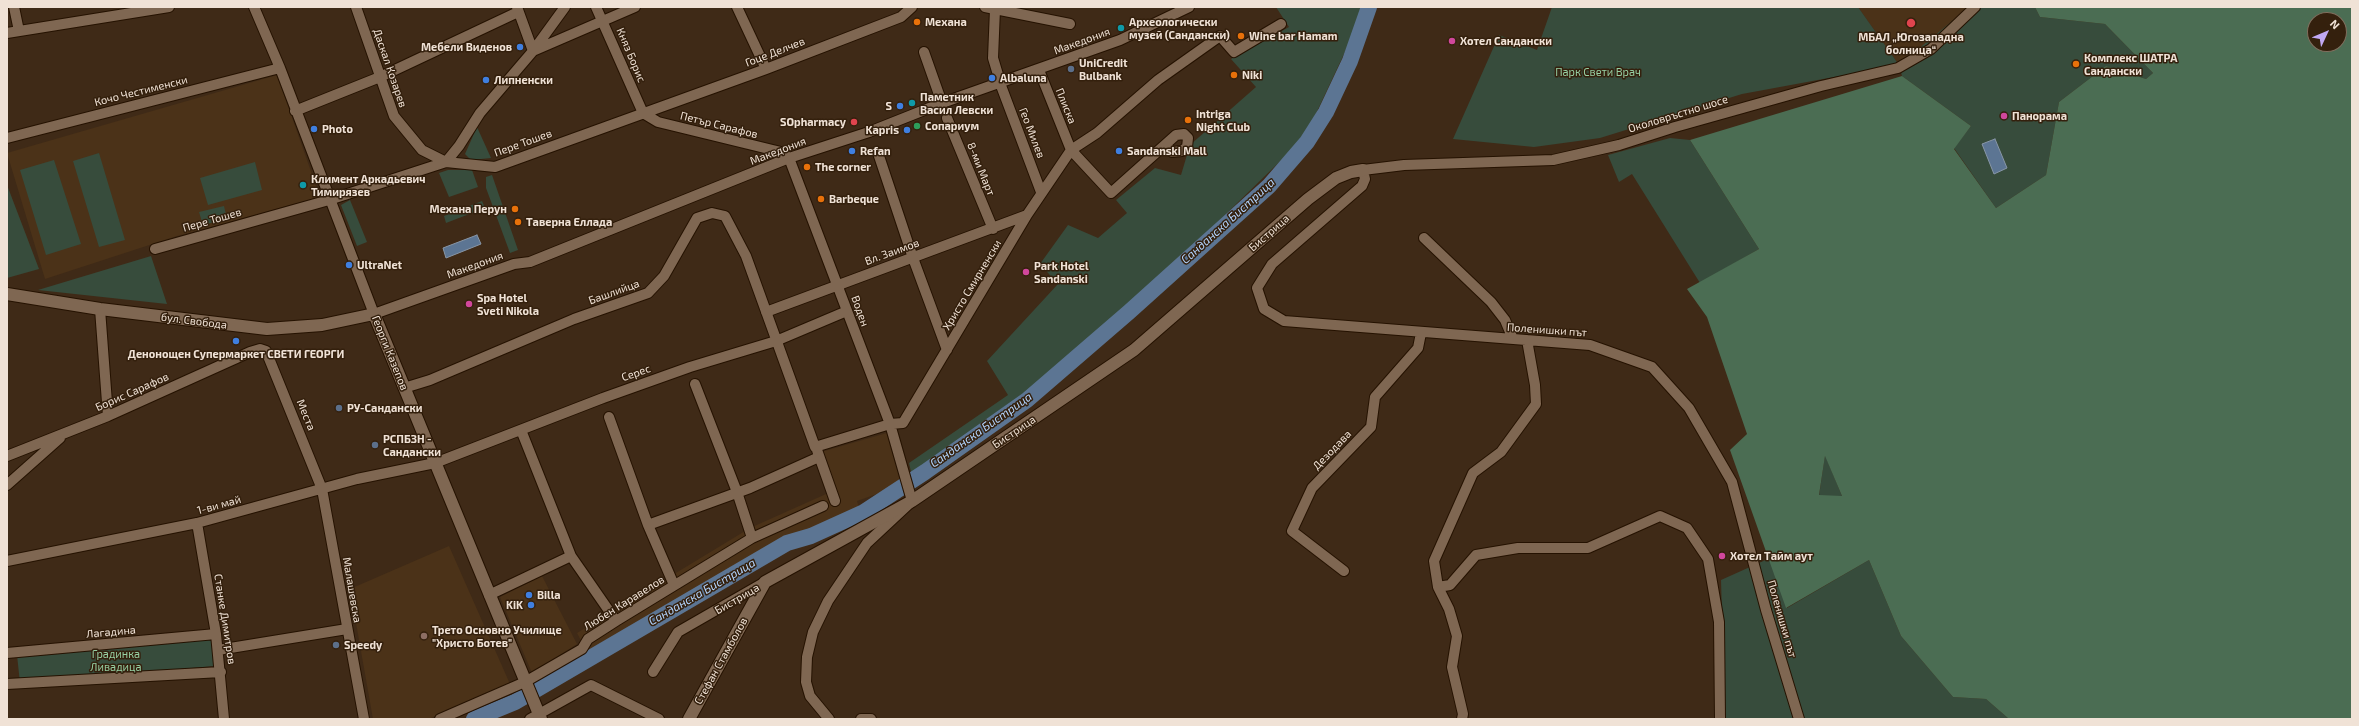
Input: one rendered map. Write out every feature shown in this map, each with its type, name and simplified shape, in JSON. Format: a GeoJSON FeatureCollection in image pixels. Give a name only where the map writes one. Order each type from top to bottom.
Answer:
{"type":"FeatureCollection","features":[{"type":"Feature","properties":{"kind":"street"},"geometry":{"type":"LineString","coordinates":[[14,7],[19,31]]}},
{"type":"Feature","properties":{"kind":"street"},"geometry":{"type":"LineString","coordinates":[[7,33],[169,7]]}},
{"type":"Feature","properties":{"kind":"street","name":"Георги Казепов"},"geometry":{"type":"LineString","coordinates":[[254,7],[280,68],[329,200],[374,314],[525,682],[536,715]]}},
{"type":"Feature","properties":{"kind":"street","name":"Даскал Козарев"},"geometry":{"type":"LineString","coordinates":[[356,7],[394,116],[422,150],[446,162]]}},
{"type":"Feature","properties":{"kind":"street"},"geometry":{"type":"LineString","coordinates":[[446,162],[459,146],[480,113],[533,51],[565,7]]}},
{"type":"Feature","properties":{"kind":"street","name":"Княз Борис"},"geometry":{"type":"LineString","coordinates":[[596,7],[642,113]]}},
{"type":"Feature","properties":{"kind":"street"},"geometry":{"type":"LineString","coordinates":[[533,51],[635,7]]}},
{"type":"Feature","properties":{"kind":"street"},"geometry":{"type":"LineString","coordinates":[[737,7],[766,69]]}},
{"type":"Feature","properties":{"kind":"street","name":"Гоце Делчев"},"geometry":{"type":"LineString","coordinates":[[642,113],[766,69],[901,17],[912,7]]}},
{"type":"Feature","properties":{"kind":"street"},"geometry":{"type":"LineString","coordinates":[[985,7],[1070,24]]}},
{"type":"Feature","properties":{"kind":"street","name":"Македония"},"geometry":{"type":"LineString","coordinates":[[374,314],[514,264],[530,262],[790,158],[869,132],[999,81],[1039,70],[1120,40],[1189,7]]}},
{"type":"Feature","properties":{"kind":"street","name":"Околовръстно шосе"},"geometry":{"type":"LineString","coordinates":[[1362,170],[1404,165],[1554,160],[1619,145],[1675,126],[1814,88],[1898,68],[1931,49],[1975,7]]}},
{"type":"Feature","properties":{"kind":"street","name":"Гео Милев"},"geometry":{"type":"LineString","coordinates":[[996,9],[993,58],[999,81],[1041,192]]}},
{"type":"Feature","properties":{"kind":"street"},"geometry":{"type":"LineString","coordinates":[[295,111],[380,77],[517,10],[533,51]]}},
{"type":"Feature","properties":{"kind":"street"},"geometry":{"type":"LineString","coordinates":[[1165,145],[1112,193],[1071,150],[1096,133],[1158,80],[1220,36],[1234,52],[1281,24]]}},
{"type":"Feature","properties":{"kind":"street"},"geometry":{"type":"LineString","coordinates":[[924,52],[942,103]]}},
{"type":"Feature","properties":{"kind":"street","name":"Кочо Честименски"},"geometry":{"type":"LineString","coordinates":[[7,138],[280,68]]}},
{"type":"Feature","properties":{"kind":"street","name":"Плиска"},"geometry":{"type":"LineString","coordinates":[[1039,70],[1071,150]]}},
{"type":"Feature","properties":{"kind":"street","name":"Петър Сарафов"},"geometry":{"type":"LineString","coordinates":[[642,113],[658,122],[781,152],[790,158]]}},
{"type":"Feature","properties":{"kind":"street","name":"Пере Тошев"},"geometry":{"type":"LineString","coordinates":[[155,249],[329,200],[446,162],[494,167],[642,113]]}},
{"type":"Feature","properties":{"kind":"street","name":"8-ми Март"},"geometry":{"type":"LineString","coordinates":[[947,118],[993,229]]}},
{"type":"Feature","properties":{"kind":"street","name":"Христо Смирненски"},"geometry":{"type":"LineString","coordinates":[[890,424],[903,423],[1041,192],[1071,150]]}},
{"type":"Feature","properties":{"kind":"street"},"geometry":{"type":"LineString","coordinates":[[878,153],[913,258],[947,350]]}},
{"type":"Feature","properties":{"kind":"street","name":"Воден"},"geometry":{"type":"LineString","coordinates":[[790,158],[890,424],[910,497]]}},
{"type":"Feature","properties":{"kind":"street","name":"Поленишки път"},"geometry":{"type":"LineString","coordinates":[[1362,170],[1365,179],[1362,186],[1272,264],[1257,288],[1264,309],[1284,321],[1421,333],[1590,345],[1652,367],[1689,408],[1732,482],[1766,610],[1799,719]]}},
{"type":"Feature","properties":{"kind":"street","name":"Бистрица"},"geometry":{"type":"LineString","coordinates":[[653,672],[678,632],[910,497],[1134,350],[1308,199],[1336,178],[1351,172],[1362,170]]}},
{"type":"Feature","properties":{"kind":"street","name":"Башлийца"},"geometry":{"type":"LineString","coordinates":[[404,388],[430,380],[574,319],[648,293],[664,276],[697,218],[712,213],[725,216],[746,256],[836,501]]}},
{"type":"Feature","properties":{"kind":"street","name":"Вл. Заимов"},"geometry":{"type":"LineString","coordinates":[[766,312],[838,284],[993,229],[1027,215]]}},
{"type":"Feature","properties":{"kind":"street"},"geometry":{"type":"LineString","coordinates":[[1424,238],[1491,302],[1505,320],[1513,339]]}},
{"type":"Feature","properties":{"kind":"street","name":"бул. Свобода"},"geometry":{"type":"LineString","coordinates":[[9,296],[100,310],[267,330],[322,325],[374,314]]}},
{"type":"Feature","properties":{"kind":"street"},"geometry":{"type":"LineString","coordinates":[[100,310],[108,416]]}},
{"type":"Feature","properties":{"kind":"street","name":"Серес"},"geometry":{"type":"LineString","coordinates":[[435,463],[683,369],[776,341],[847,311]]}},
{"type":"Feature","properties":{"kind":"street","name":"Дезодава"},"geometry":{"type":"LineString","coordinates":[[1344,571],[1292,531],[1312,488],[1371,427],[1376,397],[1418,348],[1421,333]]}},
{"type":"Feature","properties":{"kind":"street"},"geometry":{"type":"LineString","coordinates":[[1462,719],[1464,714],[1452,666],[1457,636],[1449,610],[1438,587],[1434,561],[1473,473],[1500,452],[1536,404],[1535,385],[1527,340]]}},
{"type":"Feature","properties":{"kind":"street","name":"Борис Сарафов"},"geometry":{"type":"LineString","coordinates":[[7,456],[108,416],[250,352],[260,349],[266,351]]}},
{"type":"Feature","properties":{"kind":"street","name":"Места"},"geometry":{"type":"LineString","coordinates":[[266,351],[322,489]]}},
{"type":"Feature","properties":{"kind":"street"},"geometry":{"type":"LineString","coordinates":[[695,384],[737,492],[752,538]]}},
{"type":"Feature","properties":{"kind":"street"},"geometry":{"type":"LineString","coordinates":[[609,416],[648,525],[674,585]]}},
{"type":"Feature","properties":{"kind":"street"},"geometry":{"type":"LineString","coordinates":[[815,446],[890,424]]}},
{"type":"Feature","properties":{"kind":"street"},"geometry":{"type":"LineString","coordinates":[[521,430],[570,556],[616,621]]}},
{"type":"Feature","properties":{"kind":"street"},"geometry":{"type":"LineString","coordinates":[[7,485],[64,434]]}},
{"type":"Feature","properties":{"kind":"street"},"geometry":{"type":"LineString","coordinates":[[648,525],[737,492],[819,457]]}},
{"type":"Feature","properties":{"kind":"street","name":"1-ви май"},"geometry":{"type":"LineString","coordinates":[[7,561],[197,524],[357,479],[435,463]]}},
{"type":"Feature","properties":{"kind":"street","name":"Малашевска"},"geometry":{"type":"LineString","coordinates":[[322,489],[364,719]]}},
{"type":"Feature","properties":{"kind":"street"},"geometry":{"type":"LineString","coordinates":[[829,719],[810,696],[806,682],[807,657],[813,632],[828,601],[867,543],[910,497]]}},
{"type":"Feature","properties":{"kind":"street","name":"Любен Каравелов"},"geometry":{"type":"LineString","coordinates":[[440,719],[525,682],[582,649],[588,639],[616,621],[752,538],[823,506]]}},
{"type":"Feature","properties":{"kind":"street"},"geometry":{"type":"LineString","coordinates":[[1438,587],[1450,585],[1476,555],[1518,548],[1588,548],[1660,516],[1687,528],[1708,559],[1719,622],[1720,719]]}},
{"type":"Feature","properties":{"kind":"street","name":"Станке Димитров"},"geometry":{"type":"LineString","coordinates":[[197,524],[216,634],[221,672],[224,719]]}},
{"type":"Feature","properties":{"kind":"street"},"geometry":{"type":"LineString","coordinates":[[489,595],[570,556]]}},
{"type":"Feature","properties":{"kind":"street","name":"Стефан Стамболов"},"geometry":{"type":"LineString","coordinates":[[688,719],[765,582]]}},
{"type":"Feature","properties":{"kind":"street"},"geometry":{"type":"LineString","coordinates":[[218,650],[347,629]]}},
{"type":"Feature","properties":{"kind":"street","name":"Лагадина"},"geometry":{"type":"LineString","coordinates":[[7,653],[216,634]]}},
{"type":"Feature","properties":{"kind":"street"},"geometry":{"type":"LineString","coordinates":[[7,684],[221,672]]}},
{"type":"Feature","properties":{"kind":"street"},"geometry":{"type":"LineString","coordinates":[[536,715],[592,685],[660,719]]}},
{"type":"Feature","properties":{"kind":"street"},"geometry":{"type":"LineString","coordinates":[[861,719],[871,719]]}},
{"type":"Feature","properties":{"kind":"shaded area","name":"МБАЛ „Югозападна болница“"},"geometry":{"type":"Polygon","coordinates":[[[1858,7],[1968,7],[1935,39],[1899,65],[1858,7]]]}},
{"type":"Feature","properties":{"kind":"shaded area"},"geometry":{"type":"Polygon","coordinates":[[[277,75],[320,197],[177,236],[45,279],[7,153],[277,75]]]}},
{"type":"Feature","properties":{"kind":"shaded area"},"geometry":{"type":"Polygon","coordinates":[[[887,433],[902,485],[857,501],[860,511],[757,553],[588,654],[577,633],[750,528],[835,490],[821,452],[887,433]]]}},
{"type":"Feature","properties":{"kind":"shaded area","name":"Трето Основно Училище \"Христо Ботев\""},"geometry":{"type":"Polygon","coordinates":[[[449,546],[510,684],[429,719],[373,719],[350,589],[449,546]]]}},
{"type":"Feature","properties":{"kind":"shaded area"},"geometry":{"type":"Polygon","coordinates":[[[542,576],[577,644],[532,673],[500,597],[542,576]]]}},
{"type":"Feature","properties":{"kind":"green space"},"geometry":{"type":"Polygon","coordinates":[[[1276,7],[1366,7],[1305,137],[1156,282],[1015,403],[912,476],[909,463],[1008,395],[987,361],[1058,284],[1040,264],[1068,225],[1098,238],[1127,213],[1116,200],[1155,168],[1181,175],[1190,145],[1256,87],[1231,59],[1289,27],[1276,7]]]}},
{"type":"Feature","properties":{"kind":"green space","name":"Парк Свети Врач"},"geometry":{"type":"Polygon","coordinates":[[[1552,7],[1858,7],[1899,65],[1742,94],[1600,138],[1534,147],[1453,139],[1499,35],[1537,50],[1552,7]]]}},
{"type":"Feature","properties":{"kind":"green space"},"geometry":{"type":"Polygon","coordinates":[[[1969,7],[2035,7],[2040,17],[2105,24],[2153,73],[2146,79],[2106,66],[2059,102],[2046,175],[1996,208],[1954,148],[1971,126],[1902,76],[1899,65],[1969,7]]]}},
{"type":"Feature","properties":{"kind":"green space"},"geometry":{"type":"Polygon","coordinates":[[[2035,7],[2352,7],[2352,719],[2009,719],[1986,699],[1953,697],[1901,636],[1869,560],[1786,608],[1730,450],[1747,434],[1707,317],[1687,289],[1759,249],[1690,140],[1902,76],[1971,126],[1954,149],[1996,208],[2046,175],[2059,102],[2106,66],[2146,79],[2153,73],[2105,24],[2040,17],[2035,7]],[[1825,456],[1819,495],[1842,496],[1825,456]]]}},
{"type":"Feature","properties":{"kind":"green space"},"geometry":{"type":"Polygon","coordinates":[[[477,127],[491,158],[471,160],[465,154],[477,127]]]}},
{"type":"Feature","properties":{"kind":"green space"},"geometry":{"type":"Polygon","coordinates":[[[1670,138],[1690,140],[1759,249],[1700,283],[1632,174],[1619,182],[1608,155],[1670,138]]]}},
{"type":"Feature","properties":{"kind":"green space"},"geometry":{"type":"Polygon","coordinates":[[[99,153],[125,240],[99,247],[73,161],[99,153]]]}},
{"type":"Feature","properties":{"kind":"green space"},"geometry":{"type":"Polygon","coordinates":[[[54,160],[81,244],[46,255],[20,170],[54,160]]]}},
{"type":"Feature","properties":{"kind":"green space"},"geometry":{"type":"Polygon","coordinates":[[[255,162],[262,190],[208,205],[200,178],[255,162]]]}},
{"type":"Feature","properties":{"kind":"green space"},"geometry":{"type":"Polygon","coordinates":[[[448,170],[472,170],[478,187],[449,197],[439,173],[448,170]]]}},
{"type":"Feature","properties":{"kind":"green space"},"geometry":{"type":"Polygon","coordinates":[[[492,175],[518,250],[510,253],[486,188],[486,177],[492,175]]]}},
{"type":"Feature","properties":{"kind":"green space"},"geometry":{"type":"Polygon","coordinates":[[[7,185],[39,269],[7,278],[7,185]]]}},
{"type":"Feature","properties":{"kind":"green space"},"geometry":{"type":"Polygon","coordinates":[[[350,200],[367,242],[357,246],[341,205],[350,200]]]}},
{"type":"Feature","properties":{"kind":"green space"},"geometry":{"type":"Polygon","coordinates":[[[482,201],[485,208],[446,223],[444,216],[482,201]]]}},
{"type":"Feature","properties":{"kind":"green space"},"geometry":{"type":"Polygon","coordinates":[[[224,206],[227,219],[203,225],[199,212],[224,206]]]}},
{"type":"Feature","properties":{"kind":"green space"},"geometry":{"type":"Polygon","coordinates":[[[151,256],[167,304],[38,290],[151,256]]]}},
{"type":"Feature","properties":{"kind":"green space"},"geometry":{"type":"Polygon","coordinates":[[[1825,455],[1842,496],[1819,496],[1825,455]]]}},
{"type":"Feature","properties":{"kind":"green space"},"geometry":{"type":"Polygon","coordinates":[[[1770,558],[1787,608],[1869,560],[1901,636],[1953,697],[1986,699],[2009,719],[1725,719],[1721,580],[1770,558]]]}},
{"type":"Feature","properties":{"kind":"green space","name":"Градинка Ливадица"},"geometry":{"type":"Polygon","coordinates":[[[212,637],[215,666],[20,683],[17,655],[212,637]]]}},
{"type":"Feature","properties":{"kind":"water"},"geometry":{"type":"Polygon","coordinates":[[[1995,139],[2007,168],[1994,174],[1982,144],[1995,139]]]}},
{"type":"Feature","properties":{"kind":"water"},"geometry":{"type":"Polygon","coordinates":[[[477,235],[481,244],[446,258],[443,248],[477,235]]]}},
{"type":"Feature","properties":{"kind":"waterway","name":"Санданска Бистрица"},"geometry":{"type":"LineString","coordinates":[[474,719],[515,702],[787,543],[811,536],[864,512],[925,472],[1027,400],[1129,312],[1269,186],[1307,142],[1326,112],[1350,61],[1369,7]]}},
{"type":"Feature","properties":{"kind":"place","name":"Механа"},"geometry":{"type":"Point","coordinates":[917,22]}},
{"type":"Feature","properties":{"kind":"place","name":"МБАЛ „Югозападна болница“"},"geometry":{"type":"Point","coordinates":[1911,23]}},
{"type":"Feature","properties":{"kind":"place","name":"Археологически музей (Сандански)"},"geometry":{"type":"Point","coordinates":[1121,28]}},
{"type":"Feature","properties":{"kind":"place","name":"Wine bar Hamam"},"geometry":{"type":"Point","coordinates":[1241,36]}},
{"type":"Feature","properties":{"kind":"place","name":"Хотел Сандански"},"geometry":{"type":"Point","coordinates":[1452,41]}},
{"type":"Feature","properties":{"kind":"place","name":"Мебели Виденов"},"geometry":{"type":"Point","coordinates":[520,47]}},
{"type":"Feature","properties":{"kind":"place","name":"Комплекс ШАТРА Сандански"},"geometry":{"type":"Point","coordinates":[2076,64]}},
{"type":"Feature","properties":{"kind":"place","name":"UniCredit Bulbank"},"geometry":{"type":"Point","coordinates":[1071,69]}},
{"type":"Feature","properties":{"kind":"place","name":"Niki"},"geometry":{"type":"Point","coordinates":[1234,75]}},
{"type":"Feature","properties":{"kind":"place","name":"Albaluna"},"geometry":{"type":"Point","coordinates":[992,78]}},
{"type":"Feature","properties":{"kind":"place","name":"Липненски"},"geometry":{"type":"Point","coordinates":[486,80]}},
{"type":"Feature","properties":{"kind":"place","name":"Паметник Васил Левски"},"geometry":{"type":"Point","coordinates":[912,103]}},
{"type":"Feature","properties":{"kind":"place","name":"S"},"geometry":{"type":"Point","coordinates":[900,106]}},
{"type":"Feature","properties":{"kind":"place","name":"Панорама"},"geometry":{"type":"Point","coordinates":[2004,116]}},
{"type":"Feature","properties":{"kind":"place","name":"Intriga Night Club"},"geometry":{"type":"Point","coordinates":[1188,120]}},
{"type":"Feature","properties":{"kind":"place","name":"SOpharmacy"},"geometry":{"type":"Point","coordinates":[854,122]}},
{"type":"Feature","properties":{"kind":"place","name":"Сопариум"},"geometry":{"type":"Point","coordinates":[917,126]}},
{"type":"Feature","properties":{"kind":"place","name":"Photo"},"geometry":{"type":"Point","coordinates":[314,129]}},
{"type":"Feature","properties":{"kind":"place","name":"Kapris"},"geometry":{"type":"Point","coordinates":[907,130]}},
{"type":"Feature","properties":{"kind":"place","name":"Refan"},"geometry":{"type":"Point","coordinates":[852,151]}},
{"type":"Feature","properties":{"kind":"place","name":"Sandanski Mall"},"geometry":{"type":"Point","coordinates":[1119,151]}},
{"type":"Feature","properties":{"kind":"place","name":"The corner"},"geometry":{"type":"Point","coordinates":[807,167]}},
{"type":"Feature","properties":{"kind":"place","name":"Климент Аркадьевич Тимирязев"},"geometry":{"type":"Point","coordinates":[303,185]}},
{"type":"Feature","properties":{"kind":"place","name":"Barbeque"},"geometry":{"type":"Point","coordinates":[821,199]}},
{"type":"Feature","properties":{"kind":"place","name":"Механа Перун"},"geometry":{"type":"Point","coordinates":[515,209]}},
{"type":"Feature","properties":{"kind":"place","name":"Таверна Еллада"},"geometry":{"type":"Point","coordinates":[518,222]}},
{"type":"Feature","properties":{"kind":"place","name":"UltraNet"},"geometry":{"type":"Point","coordinates":[349,265]}},
{"type":"Feature","properties":{"kind":"place","name":"Park Hotel Sandanski"},"geometry":{"type":"Point","coordinates":[1026,272]}},
{"type":"Feature","properties":{"kind":"place","name":"Spa Hotel Sveti Nikola"},"geometry":{"type":"Point","coordinates":[469,304]}},
{"type":"Feature","properties":{"kind":"place","name":"Денонощен Супермаркет СВЕТИ ГЕОРГИ"},"geometry":{"type":"Point","coordinates":[236,341]}},
{"type":"Feature","properties":{"kind":"place","name":"РУ-Сандански"},"geometry":{"type":"Point","coordinates":[339,408]}},
{"type":"Feature","properties":{"kind":"place","name":"РСПБЗН - Сандански"},"geometry":{"type":"Point","coordinates":[375,445]}},
{"type":"Feature","properties":{"kind":"place","name":"Хотел Тайм аут"},"geometry":{"type":"Point","coordinates":[1722,556]}},
{"type":"Feature","properties":{"kind":"place","name":"Billa"},"geometry":{"type":"Point","coordinates":[529,595]}},
{"type":"Feature","properties":{"kind":"place","name":"KiK"},"geometry":{"type":"Point","coordinates":[531,605]}},
{"type":"Feature","properties":{"kind":"place","name":"Трето Основно Училище \"Христо Ботев\""},"geometry":{"type":"Point","coordinates":[424,636]}},
{"type":"Feature","properties":{"kind":"place","name":"Speedy"},"geometry":{"type":"Point","coordinates":[336,645]}}]}
